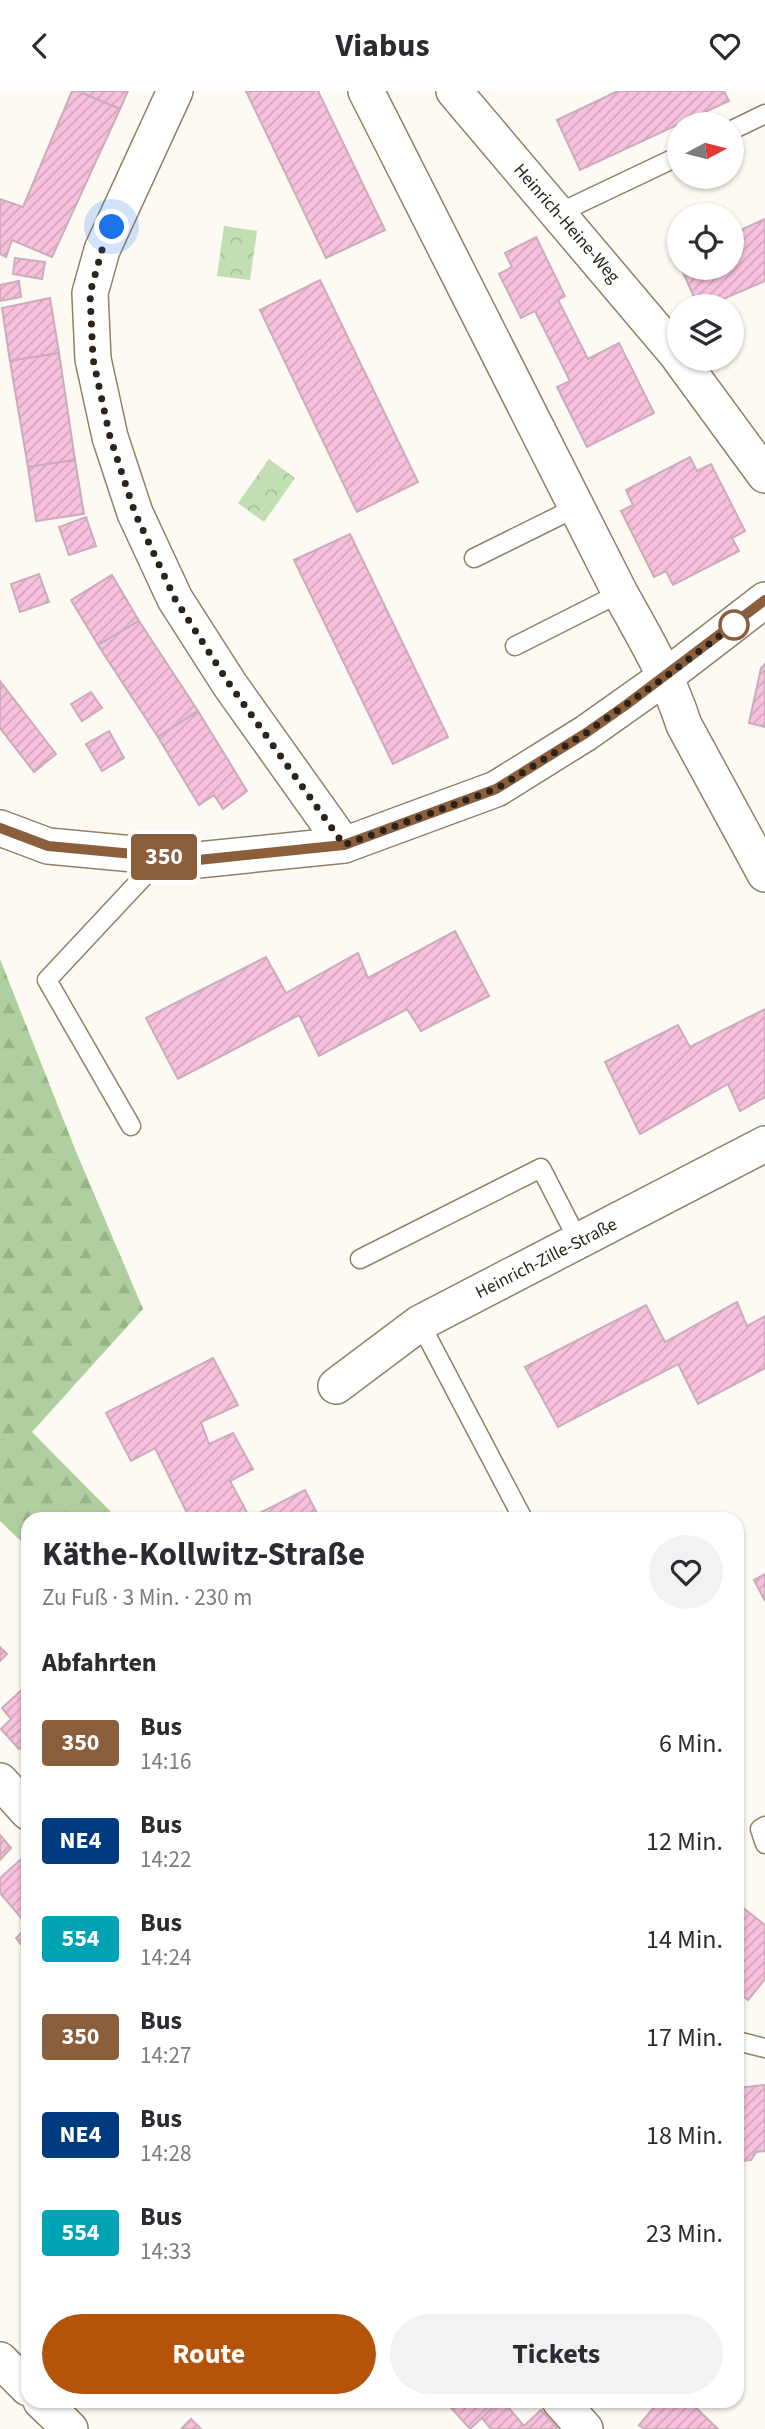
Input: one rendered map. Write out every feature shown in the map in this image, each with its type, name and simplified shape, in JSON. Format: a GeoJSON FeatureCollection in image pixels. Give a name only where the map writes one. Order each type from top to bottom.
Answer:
{"type":"FeatureCollection","features":[{"type":"Feature","properties":{"kind":"street"},"geometry":{"type":"LineString","coordinates":[[175,91],[102,250],[90,293],[93,359],[107,424],[135,513],[175,599],[230,685],[344,845]]}},
{"type":"Feature","properties":{"kind":"street"},"geometry":{"type":"LineString","coordinates":[[366,91],[665,677],[684,725],[765,874]]}},
{"type":"Feature","properties":{"kind":"street","name":"Heinrich-Heine-Weg"},"geometry":{"type":"LineString","coordinates":[[454,91],[667,342]]}},
{"type":"Feature","properties":{"kind":"street","name":"Heinrich-Heine-Weg"},"geometry":{"type":"LineString","coordinates":[[689,371],[765,475]]}},
{"type":"Feature","properties":{"kind":"street"},"geometry":{"type":"LineString","coordinates":[[0,828],[48,846],[198,860],[344,845],[496,789],[586,733],[665,677],[765,600]]}},
{"type":"Feature","properties":{"kind":"street","name":"Heinrich-Zille-Straße"},"geometry":{"type":"LineString","coordinates":[[336,1386],[421,1323],[765,1145]]}},
{"type":"Feature","properties":{"kind":"street"},"geometry":{"type":"LineString","coordinates":[[0,1781],[21,1804]]}},
{"type":"Feature","properties":{"kind":"street"},"geometry":{"type":"LineString","coordinates":[[0,2360],[21,2381]]}},
{"type":"Feature","properties":{"kind":"street"},"geometry":{"type":"LineString","coordinates":[[48,2408],[69,2429]]}},
{"type":"Feature","properties":{"kind":"street"},"geometry":{"type":"LineString","coordinates":[[566,2408],[585,2429]]}},
{"type":"Feature","properties":{"kind":"lane"},"geometry":{"type":"LineString","coordinates":[[744,124],[765,114]]}},
{"type":"Feature","properties":{"kind":"lane"},"geometry":{"type":"LineString","coordinates":[[559,213],[667,162]]}},
{"type":"Feature","properties":{"kind":"lane"},"geometry":{"type":"LineString","coordinates":[[474,558],[577,507]]}},
{"type":"Feature","properties":{"kind":"lane"},"geometry":{"type":"LineString","coordinates":[[515,646],[620,593]]}},
{"type":"Feature","properties":{"kind":"lane"},"geometry":{"type":"LineString","coordinates":[[131,1126],[47,980],[162,857]]}},
{"type":"Feature","properties":{"kind":"lane"},"geometry":{"type":"LineString","coordinates":[[360,1259],[541,1168],[579,1242]]}},
{"type":"Feature","properties":{"kind":"lane"},"geometry":{"type":"LineString","coordinates":[[421,1323],[519,1512]]}},
{"type":"Feature","properties":{"kind":"lane"},"geometry":{"type":"LineString","coordinates":[[765,1826],[760,1829],[765,1844]]}},
{"type":"Feature","properties":{"kind":"lane"},"geometry":{"type":"LineString","coordinates":[[744,2043],[765,2048]]}},
{"type":"Feature","properties":{"kind":"green space"},"geometry":{"type":"Polygon","coordinates":[[[224,226],[257,231],[250,280],[217,276],[224,226]]]}},
{"type":"Feature","properties":{"kind":"green space"},"geometry":{"type":"Polygon","coordinates":[[[269,459],[295,478],[264,522],[238,503],[269,459]]]}},
{"type":"Feature","properties":{"kind":"green space"},"geometry":{"type":"Polygon","coordinates":[[[0,959],[75,1149],[143,1309],[32,1432],[111,1512],[21,1512],[21,1541],[0,1521],[0,959]]]}},
{"type":"Feature","properties":{"kind":"building"},"geometry":{"type":"Polygon","coordinates":[[[72,91],[78,91],[120,109],[52,257],[12,240],[6,257],[0,254],[0,199],[23,207],[72,91]]]}},
{"type":"Feature","properties":{"kind":"building"},"geometry":{"type":"Polygon","coordinates":[[[78,91],[128,91],[120,109],[78,91]]]}},
{"type":"Feature","properties":{"kind":"building"},"geometry":{"type":"Polygon","coordinates":[[[246,91],[318,91],[385,230],[326,258],[246,91]]]}},
{"type":"Feature","properties":{"kind":"building"},"geometry":{"type":"Polygon","coordinates":[[[618,91],[724,91],[729,101],[705,112],[667,112],[667,130],[580,170],[557,120],[618,91]]]}},
{"type":"Feature","properties":{"kind":"building"},"geometry":{"type":"Polygon","coordinates":[[[765,219],[765,281],[735,294],[693,294],[686,280],[744,280],[744,229],[765,219]]]}},
{"type":"Feature","properties":{"kind":"building"},"geometry":{"type":"Polygon","coordinates":[[[536,237],[565,296],[558,300],[588,359],[619,343],[654,413],[587,447],[557,387],[570,381],[535,311],[521,318],[499,274],[512,267],[505,253],[536,237]]]}},
{"type":"Feature","properties":{"kind":"building"},"geometry":{"type":"Polygon","coordinates":[[[15,258],[45,262],[42,279],[13,274],[15,258]]]}},
{"type":"Feature","properties":{"kind":"building"},"geometry":{"type":"Polygon","coordinates":[[[320,280],[418,482],[357,512],[260,310],[320,280]]]}},
{"type":"Feature","properties":{"kind":"building"},"geometry":{"type":"Polygon","coordinates":[[[19,281],[21,297],[0,301],[0,285],[19,281]]]}},
{"type":"Feature","properties":{"kind":"building"},"geometry":{"type":"Polygon","coordinates":[[[50,298],[59,353],[10,361],[2,308],[50,298]]]}},
{"type":"Feature","properties":{"kind":"building"},"geometry":{"type":"Polygon","coordinates":[[[59,353],[75,460],[28,467],[10,361],[59,353]]]}},
{"type":"Feature","properties":{"kind":"building"},"geometry":{"type":"Polygon","coordinates":[[[690,457],[697,471],[711,464],[745,531],[732,538],[739,551],[673,585],[666,571],[654,577],[621,511],[633,505],[626,490],[690,457]]]}},
{"type":"Feature","properties":{"kind":"building"},"geometry":{"type":"Polygon","coordinates":[[[75,460],[84,514],[36,521],[28,467],[75,460]]]}},
{"type":"Feature","properties":{"kind":"building"},"geometry":{"type":"Polygon","coordinates":[[[86,517],[96,546],[69,555],[59,527],[86,517]]]}},
{"type":"Feature","properties":{"kind":"building"},"geometry":{"type":"Polygon","coordinates":[[[350,534],[448,737],[393,764],[294,560],[350,534]]]}},
{"type":"Feature","properties":{"kind":"building"},"geometry":{"type":"Polygon","coordinates":[[[39,574],[49,602],[20,612],[11,584],[39,574]]]}},
{"type":"Feature","properties":{"kind":"building"},"geometry":{"type":"Polygon","coordinates":[[[112,575],[139,621],[98,645],[71,600],[112,575]]]}},
{"type":"Feature","properties":{"kind":"building"},"geometry":{"type":"Polygon","coordinates":[[[139,621],[198,711],[158,737],[98,645],[139,621]]]}},
{"type":"Feature","properties":{"kind":"building"},"geometry":{"type":"Polygon","coordinates":[[[765,664],[765,727],[749,723],[761,668],[765,664]]]}},
{"type":"Feature","properties":{"kind":"building"},"geometry":{"type":"Polygon","coordinates":[[[0,681],[56,754],[34,772],[0,728],[0,681]]]}},
{"type":"Feature","properties":{"kind":"building"},"geometry":{"type":"Polygon","coordinates":[[[91,692],[102,708],[82,721],[71,704],[91,692]]]}},
{"type":"Feature","properties":{"kind":"building"},"geometry":{"type":"Polygon","coordinates":[[[198,711],[247,791],[223,809],[214,795],[199,805],[158,737],[198,711]]]}},
{"type":"Feature","properties":{"kind":"building"},"geometry":{"type":"Polygon","coordinates":[[[109,731],[124,758],[102,771],[86,744],[109,731]]]}},
{"type":"Feature","properties":{"kind":"building"},"geometry":{"type":"Polygon","coordinates":[[[455,931],[489,996],[421,1031],[407,1009],[319,1056],[299,1015],[178,1079],[146,1018],[266,957],[286,993],[358,953],[368,978],[455,931]]]}},
{"type":"Feature","properties":{"kind":"building"},"geometry":{"type":"Polygon","coordinates":[[[765,1009],[765,1097],[740,1111],[728,1084],[640,1134],[605,1062],[678,1025],[690,1047],[765,1009]]]}},
{"type":"Feature","properties":{"kind":"building"},"geometry":{"type":"Polygon","coordinates":[[[737,1302],[747,1326],[765,1316],[765,1368],[698,1404],[678,1364],[558,1427],[525,1367],[646,1305],[665,1342],[737,1302]]]}},
{"type":"Feature","properties":{"kind":"building"},"geometry":{"type":"Polygon","coordinates":[[[213,1358],[238,1405],[201,1422],[209,1444],[233,1433],[253,1469],[230,1481],[247,1512],[187,1512],[155,1448],[131,1461],[106,1413],[213,1358]]]}},
{"type":"Feature","properties":{"kind":"building"},"geometry":{"type":"Polygon","coordinates":[[[305,1490],[316,1512],[262,1512],[305,1490]]]}},
{"type":"Feature","properties":{"kind":"building"},"geometry":{"type":"Polygon","coordinates":[[[765,1574],[765,1601],[754,1580],[765,1574]]]}},
{"type":"Feature","properties":{"kind":"building"},"geometry":{"type":"Polygon","coordinates":[[[0,1647],[7,1654],[0,1661],[0,1647]]]}},
{"type":"Feature","properties":{"kind":"building"},"geometry":{"type":"Polygon","coordinates":[[[21,1690],[21,1729],[10,1739],[1,1729],[11,1719],[2,1708],[21,1690]]]}},
{"type":"Feature","properties":{"kind":"building"},"geometry":{"type":"Polygon","coordinates":[[[21,1729],[19,1749],[10,1739],[21,1729]]]}},
{"type":"Feature","properties":{"kind":"building"},"geometry":{"type":"Polygon","coordinates":[[[0,1835],[11,1848],[0,1860],[0,1835]]]}},
{"type":"Feature","properties":{"kind":"building"},"geometry":{"type":"Polygon","coordinates":[[[21,1859],[21,1918],[0,1893],[0,1878],[21,1859]]]}},
{"type":"Feature","properties":{"kind":"building"},"geometry":{"type":"Polygon","coordinates":[[[744,1908],[765,1925],[765,1979],[748,2000],[744,1997],[744,1908]]]}},
{"type":"Feature","properties":{"kind":"building"},"geometry":{"type":"Polygon","coordinates":[[[765,2085],[765,2151],[756,2152],[751,2160],[744,2161],[744,2087],[765,2085]]]}},
{"type":"Feature","properties":{"kind":"building"},"geometry":{"type":"Polygon","coordinates":[[[451,2408],[492,2408],[470,2429],[451,2408]]]}},
{"type":"Feature","properties":{"kind":"building"},"geometry":{"type":"Polygon","coordinates":[[[493,2408],[509,2408],[524,2426],[541,2410],[558,2429],[491,2429],[482,2418],[493,2408]]]}},
{"type":"Feature","properties":{"kind":"building"},"geometry":{"type":"Polygon","coordinates":[[[653,2408],[696,2408],[718,2429],[644,2429],[639,2425],[653,2408]]]}},
{"type":"Feature","properties":{"kind":"building"},"geometry":{"type":"Polygon","coordinates":[[[191,2419],[201,2429],[181,2429],[191,2419]]]}},
{"type":"Feature","properties":{"kind":"bus line","name":"350"},"geometry":{"type":"LineString","coordinates":[[0,828],[48,846],[198,860],[344,845],[496,789],[626,705],[765,600]]}},
{"type":"Feature","properties":{"kind":"route"},"geometry":{"type":"LineString","coordinates":[[112,227],[102,250],[90,293],[93,359],[110,437],[135,513],[175,599],[230,685],[344,845],[496,789],[586,733],[734,625]]}}]}
